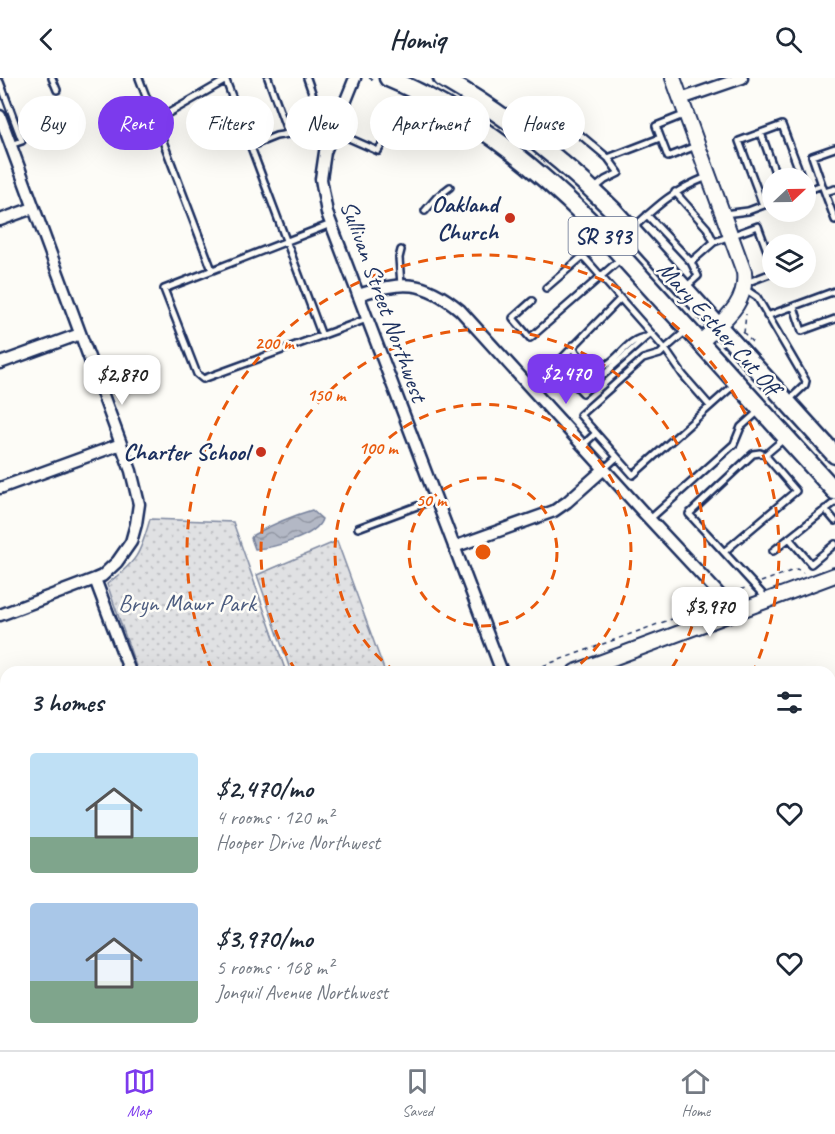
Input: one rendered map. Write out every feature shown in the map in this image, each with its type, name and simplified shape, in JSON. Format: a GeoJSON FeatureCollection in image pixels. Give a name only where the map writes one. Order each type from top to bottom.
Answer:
{"type":"FeatureCollection","features":[{"type":"Feature","properties":{"kind":"main road","name":"Mary Esther Cut Off"},"geometry":{"type":"LineString","coordinates":[[388,78],[461,116],[515,153],[556,188],[835,490]]}},
{"type":"Feature","properties":{"kind":"main road","name":"Mary Esther Cut Off"},"geometry":{"type":"LineString","coordinates":[[442,78],[459,83],[502,115]]}},
{"type":"Feature","properties":{"kind":"main road","name":"Mary Esther Cut Off"},"geometry":{"type":"LineString","coordinates":[[546,150],[593,190],[631,230],[835,455]]}},
{"type":"Feature","properties":{"kind":"street","name":"Sullivan Street Northwest"},"geometry":{"type":"LineString","coordinates":[[348,96],[356,78]]}},
{"type":"Feature","properties":{"kind":"street"},"geometry":{"type":"LineString","coordinates":[[673,78],[744,272],[745,286],[742,298],[700,343]]}},
{"type":"Feature","properties":{"kind":"street"},"geometry":{"type":"LineString","coordinates":[[681,99],[742,78]]}},
{"type":"Feature","properties":{"kind":"street"},"geometry":{"type":"LineString","coordinates":[[0,116],[138,495],[136,524],[130,542],[121,557],[102,576],[0,615]]}},
{"type":"Feature","properties":{"kind":"street","name":"Sullivan Street Northwest"},"geometry":{"type":"LineString","coordinates":[[326,150],[321,179],[322,193],[331,224],[500,666]]}},
{"type":"Feature","properties":{"kind":"street"},"geometry":{"type":"LineString","coordinates":[[0,220],[33,208]]}},
{"type":"Feature","properties":{"kind":"street"},"geometry":{"type":"LineString","coordinates":[[358,295],[385,286],[401,285],[422,287],[446,299],[478,327],[604,469],[736,612]]}},
{"type":"Feature","properties":{"kind":"street"},"geometry":{"type":"LineString","coordinates":[[0,363],[80,334]]}},
{"type":"Feature","properties":{"kind":"street"},"geometry":{"type":"LineString","coordinates":[[0,488],[121,444]]}},
{"type":"Feature","properties":{"kind":"street"},"geometry":{"type":"LineString","coordinates":[[454,547],[554,511],[604,469]]}},
{"type":"Feature","properties":{"kind":"street"},"geometry":{"type":"LineString","coordinates":[[591,666],[768,600],[815,573],[835,575]]}},
{"type":"Feature","properties":{"kind":"street"},"geometry":{"type":"LineString","coordinates":[[96,579],[128,666]]}},
{"type":"Feature","properties":{"kind":"lane"},"geometry":{"type":"LineString","coordinates":[[52,78],[57,90]]}},
{"type":"Feature","properties":{"kind":"lane"},"geometry":{"type":"LineString","coordinates":[[139,78],[146,96]]}},
{"type":"Feature","properties":{"kind":"lane"},"geometry":{"type":"LineString","coordinates":[[268,78],[286,128]]}},
{"type":"Feature","properties":{"kind":"lane"},"geometry":{"type":"LineString","coordinates":[[307,78],[313,96]]}},
{"type":"Feature","properties":{"kind":"lane"},"geometry":{"type":"LineString","coordinates":[[174,110],[225,79],[232,96]]}},
{"type":"Feature","properties":{"kind":"lane"},"geometry":{"type":"LineString","coordinates":[[0,82],[22,141],[10,145]]}},
{"type":"Feature","properties":{"kind":"lane"},"geometry":{"type":"LineString","coordinates":[[358,142],[378,151],[415,91]]}},
{"type":"Feature","properties":{"kind":"lane"},"geometry":{"type":"LineString","coordinates":[[686,114],[656,126],[660,138],[668,157],[697,145]]}},
{"type":"Feature","properties":{"kind":"lane"},"geometry":{"type":"LineString","coordinates":[[762,201],[739,141],[782,125],[798,168]]}},
{"type":"Feature","properties":{"kind":"lane"},"geometry":{"type":"LineString","coordinates":[[761,133],[773,168]]}},
{"type":"Feature","properties":{"kind":"lane"},"geometry":{"type":"LineString","coordinates":[[585,138],[609,158],[619,173],[605,180],[593,190]]}},
{"type":"Feature","properties":{"kind":"lane"},"geometry":{"type":"LineString","coordinates":[[609,158],[660,138]]}},
{"type":"Feature","properties":{"kind":"lane"},"geometry":{"type":"LineString","coordinates":[[835,148],[812,156],[835,220]]}},
{"type":"Feature","properties":{"kind":"lane"},"geometry":{"type":"LineString","coordinates":[[166,150],[212,270]]}},
{"type":"Feature","properties":{"kind":"lane"},"geometry":{"type":"LineString","coordinates":[[253,150],[322,336]]}},
{"type":"Feature","properties":{"kind":"lane"},"geometry":{"type":"LineString","coordinates":[[631,230],[682,187],[709,176]]}},
{"type":"Feature","properties":{"kind":"lane"},"geometry":{"type":"LineString","coordinates":[[816,187],[822,185]]}},
{"type":"Feature","properties":{"kind":"lane"},"geometry":{"type":"LineString","coordinates":[[425,211],[450,187]]}},
{"type":"Feature","properties":{"kind":"lane"},"geometry":{"type":"LineString","coordinates":[[825,192],[835,189]]}},
{"type":"Feature","properties":{"kind":"lane"},"geometry":{"type":"LineString","coordinates":[[675,192],[707,228],[714,242]]}},
{"type":"Feature","properties":{"kind":"lane"},"geometry":{"type":"LineString","coordinates":[[723,214],[762,207]]}},
{"type":"Feature","properties":{"kind":"lane"},"geometry":{"type":"LineString","coordinates":[[647,215],[691,262],[698,276],[685,289]]}},
{"type":"Feature","properties":{"kind":"lane"},"geometry":{"type":"LineString","coordinates":[[331,224],[164,289],[197,374],[203,379],[367,319]]}},
{"type":"Feature","properties":{"kind":"lane"},"geometry":{"type":"LineString","coordinates":[[691,262],[714,242],[758,226],[762,237]]}},
{"type":"Feature","properties":{"kind":"lane"},"geometry":{"type":"LineString","coordinates":[[401,250],[399,258],[401,285]]}},
{"type":"Feature","properties":{"kind":"lane"},"geometry":{"type":"LineString","coordinates":[[546,288],[583,256],[649,335],[665,349],[683,375],[710,406]]}},
{"type":"Feature","properties":{"kind":"lane"},"geometry":{"type":"LineString","coordinates":[[532,301],[513,318],[530,338],[623,258]]}},
{"type":"Feature","properties":{"kind":"lane"},"geometry":{"type":"LineString","coordinates":[[762,278],[745,286],[757,297],[806,381],[805,386],[787,401]]}},
{"type":"Feature","properties":{"kind":"lane"},"geometry":{"type":"LineString","coordinates":[[767,316],[835,291]]}},
{"type":"Feature","properties":{"kind":"lane"},"geometry":{"type":"LineString","coordinates":[[532,388],[620,298]]}},
{"type":"Feature","properties":{"kind":"lane"},"geometry":{"type":"LineString","coordinates":[[794,306],[802,331],[835,319]]}},
{"type":"Feature","properties":{"kind":"lane"},"geometry":{"type":"LineString","coordinates":[[688,329],[660,354],[643,359],[580,415],[633,475],[737,383]]}},
{"type":"Feature","properties":{"kind":"lane"},"geometry":{"type":"LineString","coordinates":[[573,345],[590,368],[598,369],[606,367],[638,338],[649,335]]}},
{"type":"Feature","properties":{"kind":"lane"},"geometry":{"type":"LineString","coordinates":[[555,365],[583,393],[649,335]]}},
{"type":"Feature","properties":{"kind":"lane"},"geometry":{"type":"LineString","coordinates":[[650,519],[734,444],[741,427],[761,409]]}},
{"type":"Feature","properties":{"kind":"lane"},"geometry":{"type":"LineString","coordinates":[[583,445],[597,433]]}},
{"type":"Feature","properties":{"kind":"lane"},"geometry":{"type":"LineString","coordinates":[[765,455],[786,437]]}},
{"type":"Feature","properties":{"kind":"lane"},"geometry":{"type":"LineString","coordinates":[[724,551],[796,491],[765,455],[760,453],[753,454],[689,514],[768,600]]}},
{"type":"Feature","properties":{"kind":"lane"},"geometry":{"type":"LineString","coordinates":[[604,469],[617,457]]}},
{"type":"Feature","properties":{"kind":"lane"},"geometry":{"type":"LineString","coordinates":[[358,528],[436,499]]}},
{"type":"Feature","properties":{"kind":"lane"},"geometry":{"type":"LineString","coordinates":[[773,551],[835,502]]}},
{"type":"Feature","properties":{"kind":"lane"},"geometry":{"type":"LineString","coordinates":[[825,509],[835,521]]}},
{"type":"Feature","properties":{"kind":"lane"},"geometry":{"type":"LineString","coordinates":[[789,538],[815,573],[835,544]]}},
{"type":"Feature","properties":{"kind":"path"},"geometry":{"type":"LineString","coordinates":[[542,666],[718,602],[754,584],[797,569],[804,574],[815,573]]}},
{"type":"Feature","properties":{"kind":"green space","name":"Bryn Mawr Park"},"geometry":{"type":"Polygon","coordinates":[[[150,519],[233,522],[284,666],[136,666],[107,584],[131,563],[143,541],[150,519]]]}},
{"type":"Feature","properties":{"kind":"green space"},"geometry":{"type":"Polygon","coordinates":[[[337,541],[383,666],[289,666],[257,575],[337,541]]]}},
{"type":"Feature","properties":{"kind":"water"},"geometry":{"type":"Polygon","coordinates":[[[312,510],[322,519],[312,531],[282,544],[255,549],[251,538],[253,535],[312,510]]]}},
{"type":"Feature","properties":{"kind":"place","name":"Oakland Church"},"geometry":{"type":"Point","coordinates":[510,218]}},
{"type":"Feature","properties":{"kind":"place","name":"Charter School"},"geometry":{"type":"Point","coordinates":[261,452]}}]}
